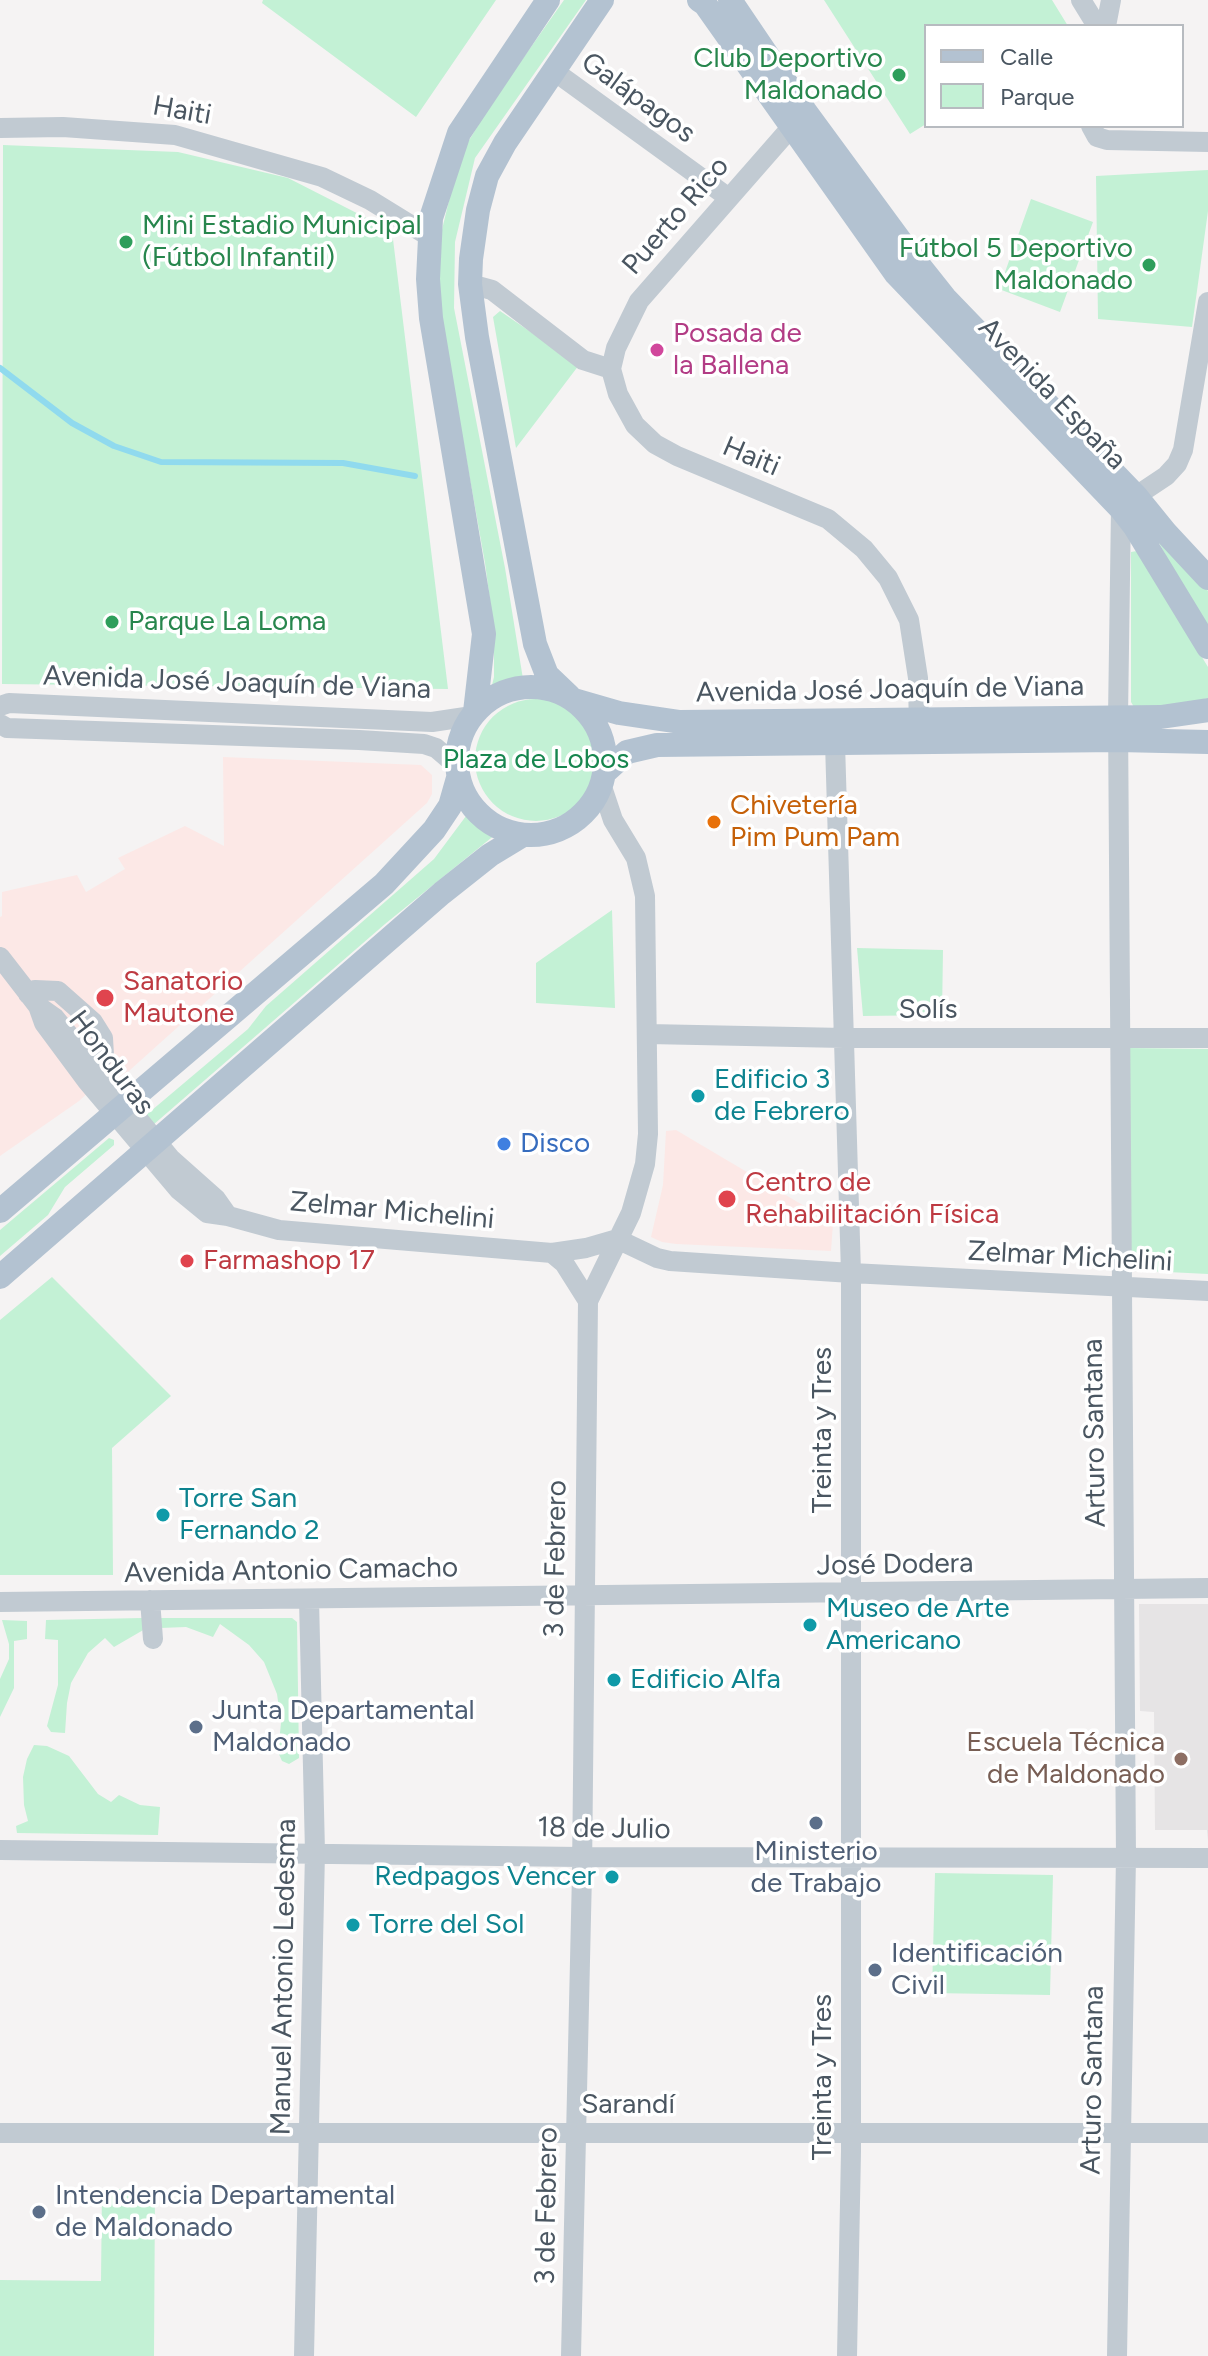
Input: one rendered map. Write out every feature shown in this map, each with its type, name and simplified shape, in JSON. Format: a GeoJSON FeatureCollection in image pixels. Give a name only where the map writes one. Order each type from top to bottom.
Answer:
{"type":"FeatureCollection","features":[{"type":"Feature","properties":{"kind":"main road"},"geometry":{"type":"LineString","coordinates":[[0,1211],[384,884],[434,830],[450,806],[458,772],[459,745],[473,714],[484,634],[431,318],[428,279],[431,218],[459,133],[548,0]]}},
{"type":"Feature","properties":{"kind":"main road"},"geometry":{"type":"LineString","coordinates":[[458,772],[475,810],[489,823],[523,835],[547,834],[569,825],[595,799],[603,778],[605,753],[601,735],[588,713],[547,675],[535,644],[477,337],[470,284],[473,239],[487,176],[505,143],[602,0]]}},
{"type":"Feature","properties":{"kind":"main road","name":"Avenida España"},"geometry":{"type":"LineString","coordinates":[[699,0],[945,298],[1129,503],[1166,533],[1208,578]]}},
{"type":"Feature","properties":{"kind":"main road","name":"Avenida España"},"geometry":{"type":"LineString","coordinates":[[730,0],[798,119]]}},
{"type":"Feature","properties":{"kind":"main road","name":"Avenida España"},"geometry":{"type":"LineString","coordinates":[[1129,503],[1135,527],[1208,647]]}},
{"type":"Feature","properties":{"kind":"main road"},"geometry":{"type":"LineString","coordinates":[[473,714],[490,698],[519,688],[549,688],[571,698]]}},
{"type":"Feature","properties":{"kind":"main road","name":"Avenida José Joaquín de Viana"},"geometry":{"type":"LineString","coordinates":[[571,698],[619,713],[680,722],[919,731],[1118,729],[1208,742]]}},
{"type":"Feature","properties":{"kind":"main road","name":"Avenida José Joaquín de Viana"},"geometry":{"type":"LineString","coordinates":[[1118,729],[1161,717],[1208,710]]}},
{"type":"Feature","properties":{"kind":"main road","name":"Avenida José Joaquín de Viana"},"geometry":{"type":"LineString","coordinates":[[603,778],[627,752],[657,745],[835,743],[919,731]]}},
{"type":"Feature","properties":{"kind":"main road"},"geometry":{"type":"LineString","coordinates":[[0,1277],[442,893],[490,855],[523,835]]}},
{"type":"Feature","properties":{"kind":"street"},"geometry":{"type":"LineString","coordinates":[[1081,0],[1096,24]]}},
{"type":"Feature","properties":{"kind":"street"},"geometry":{"type":"LineString","coordinates":[[1106,24],[1111,0]]}},
{"type":"Feature","properties":{"kind":"street","name":"Galápagos"},"geometry":{"type":"LineString","coordinates":[[554,71],[729,198]]}},
{"type":"Feature","properties":{"kind":"street","name":"Puerto Rico"},"geometry":{"type":"LineString","coordinates":[[611,369],[616,348],[639,301],[798,119]]}},
{"type":"Feature","properties":{"kind":"street","name":"Haiti"},"geometry":{"type":"LineString","coordinates":[[0,128],[63,127],[175,135],[322,177],[370,200],[430,237]]}},
{"type":"Feature","properties":{"kind":"street"},"geometry":{"type":"LineString","coordinates":[[1092,128],[1097,137],[1107,140],[1208,142]]}},
{"type":"Feature","properties":{"kind":"street"},"geometry":{"type":"LineString","coordinates":[[470,284],[492,290],[583,360],[611,369]]}},
{"type":"Feature","properties":{"kind":"street"},"geometry":{"type":"LineString","coordinates":[[1129,503],[1151,489],[1177,464],[1198,414],[1208,302]]}},
{"type":"Feature","properties":{"kind":"street","name":"Haiti"},"geometry":{"type":"LineString","coordinates":[[611,369],[618,394],[635,425],[655,444],[828,519],[864,549],[888,578],[909,620],[918,678],[919,731]]}},
{"type":"Feature","properties":{"kind":"street","name":"Arturo Santana"},"geometry":{"type":"LineString","coordinates":[[1117,2356],[1126,1857],[1118,729],[1129,503]]}},
{"type":"Feature","properties":{"kind":"street","name":"Avenida José Joaquín de Viana"},"geometry":{"type":"LineString","coordinates":[[0,706],[9,703],[432,722],[473,714]]}},
{"type":"Feature","properties":{"kind":"street"},"geometry":{"type":"LineString","coordinates":[[233,735],[234,713]]}},
{"type":"Feature","properties":{"kind":"street","name":"Avenida José Joaquín de Viana"},"geometry":{"type":"LineString","coordinates":[[0,724],[7,728],[424,744],[436,748],[458,772]]}},
{"type":"Feature","properties":{"kind":"street","name":"Treinta y Tres"},"geometry":{"type":"LineString","coordinates":[[835,743],[851,1273],[851,2135],[847,2356]]}},
{"type":"Feature","properties":{"kind":"street","name":"3 de Febrero"},"geometry":{"type":"LineString","coordinates":[[571,2356],[577,2133],[588,1301],[631,1213],[645,1164],[648,1134],[643,879],[631,848],[613,820],[603,778]]}},
{"type":"Feature","properties":{"kind":"street","name":"Honduras"},"geometry":{"type":"LineString","coordinates":[[0,957],[33,1000],[44,1023],[151,1147]]}},
{"type":"Feature","properties":{"kind":"street","name":"Honduras"},"geometry":{"type":"LineString","coordinates":[[33,1000],[55,1018],[96,1067],[120,1110]]}},
{"type":"Feature","properties":{"kind":"street","name":"Solís"},"geometry":{"type":"LineString","coordinates":[[648,1034],[844,1038],[1208,1038]]}},
{"type":"Feature","properties":{"kind":"street","name":"Zelmar Michelini"},"geometry":{"type":"LineString","coordinates":[[151,1147],[216,1199],[228,1216],[302,1234],[552,1253],[617,1239],[670,1261],[1208,1291]]}},
{"type":"Feature","properties":{"kind":"street"},"geometry":{"type":"LineString","coordinates":[[552,1253],[564,1263],[588,1301]]}},
{"type":"Feature","properties":{"kind":"street","name":"José Dodera"},"geometry":{"type":"LineString","coordinates":[[583,1596],[1208,1588]]}},
{"type":"Feature","properties":{"kind":"street","name":"Avenida Antonio Camacho"},"geometry":{"type":"LineString","coordinates":[[0,1602],[583,1596]]}},
{"type":"Feature","properties":{"kind":"street","name":"Manuel Antonio Ledesma"},"geometry":{"type":"LineString","coordinates":[[304,2356],[315,1852],[309,1599]]}},
{"type":"Feature","properties":{"kind":"street"},"geometry":{"type":"LineString","coordinates":[[150,1600],[153,1639]]}},
{"type":"Feature","properties":{"kind":"street","name":"18 de Julio"},"geometry":{"type":"LineString","coordinates":[[0,1850],[581,1857],[1208,1858]]}},
{"type":"Feature","properties":{"kind":"street","name":"Sarandí"},"geometry":{"type":"LineString","coordinates":[[0,2133],[1208,2133]]}},
{"type":"Feature","properties":{"kind":"shaded area","name":"Sanatorio Mautone"},"geometry":{"type":"Polygon","coordinates":[[[223,757],[421,765],[432,775],[432,794],[427,803],[120,1079],[103,1079],[79,1101],[0,1156],[2,892],[77,875],[86,892],[125,869],[118,858],[185,826],[224,846],[223,757]]]}},
{"type":"Feature","properties":{"kind":"shaded area","name":"Centro de Rehabilitación Física"},"geometry":{"type":"Polygon","coordinates":[[[676,1130],[833,1223],[831,1251],[676,1244],[651,1237],[663,1185],[666,1131],[676,1130]]]}},
{"type":"Feature","properties":{"kind":"shaded area","name":"Escuela Técnica de Maldonado"},"geometry":{"type":"Polygon","coordinates":[[[1139,1604],[1208,1604],[1208,1840],[1207,1830],[1155,1830],[1154,1712],[1140,1711],[1139,1604]]]}},
{"type":"Feature","properties":{"kind":"green space"},"geometry":{"type":"Polygon","coordinates":[[[263,0],[496,0],[416,117],[262,3],[263,0]]]}},
{"type":"Feature","properties":{"kind":"green space"},"geometry":{"type":"Polygon","coordinates":[[[564,0],[586,0],[475,158],[455,242],[454,308],[505,568],[523,679],[506,681],[491,689],[494,630],[439,306],[439,242],[460,155],[493,101],[564,0]]]}},
{"type":"Feature","properties":{"kind":"green space","name":"Club Deportivo Maldonado"},"geometry":{"type":"Polygon","coordinates":[[[824,0],[1052,0],[1067,24],[924,24],[924,125],[910,134],[824,0]]]}},
{"type":"Feature","properties":{"kind":"green space","name":"Parque La Loma"},"geometry":{"type":"Polygon","coordinates":[[[3,145],[178,152],[288,178],[392,231],[448,689],[2,684],[3,145]]]}},
{"type":"Feature","properties":{"kind":"green space","name":"Fútbol 5 Deportivo Maldonado"},"geometry":{"type":"Polygon","coordinates":[[[1208,170],[1208,211],[1192,327],[1098,319],[1096,176],[1208,170]]]}},
{"type":"Feature","properties":{"kind":"green space"},"geometry":{"type":"Polygon","coordinates":[[[1031,199],[1093,222],[1060,312],[999,289],[1031,199]]]}},
{"type":"Feature","properties":{"kind":"green space"},"geometry":{"type":"Polygon","coordinates":[[[500,311],[579,365],[516,448],[493,317],[500,311]]]}},
{"type":"Feature","properties":{"kind":"green space"},"geometry":{"type":"Polygon","coordinates":[[[1149,524],[1208,591],[1208,632],[1200,620],[1149,524]]]}},
{"type":"Feature","properties":{"kind":"green space"},"geometry":{"type":"Polygon","coordinates":[[[1137,551],[1208,667],[1208,698],[1180,705],[1134,707],[1131,702],[1131,552],[1137,551]]]}},
{"type":"Feature","properties":{"kind":"green space","name":"Plaza de Lobos"},"geometry":{"type":"Polygon","coordinates":[[[536,699],[559,704],[579,717],[592,737],[597,760],[592,783],[579,803],[559,816],[536,821],[513,816],[493,803],[480,783],[475,760],[480,737],[493,717],[513,704],[536,699]]]}},
{"type":"Feature","properties":{"kind":"green space"},"geometry":{"type":"Polygon","coordinates":[[[469,812],[496,834],[385,924],[153,1125],[145,1116],[248,1029],[266,1006],[434,859],[469,812]]]}},
{"type":"Feature","properties":{"kind":"green space"},"geometry":{"type":"Polygon","coordinates":[[[612,910],[615,1008],[536,1003],[536,963],[612,910]]]}},
{"type":"Feature","properties":{"kind":"green space"},"geometry":{"type":"Polygon","coordinates":[[[857,948],[943,950],[942,1015],[863,1016],[857,948]]]}},
{"type":"Feature","properties":{"kind":"green space"},"geometry":{"type":"Polygon","coordinates":[[[1129,1048],[1208,1049],[1208,1274],[1128,1270],[1129,1048]]]}},
{"type":"Feature","properties":{"kind":"green space"},"geometry":{"type":"Polygon","coordinates":[[[109,1138],[114,1140],[114,1145],[65,1187],[48,1215],[0,1256],[0,1230],[109,1138]]]}},
{"type":"Feature","properties":{"kind":"green space"},"geometry":{"type":"Polygon","coordinates":[[[52,1277],[171,1396],[112,1448],[113,1575],[0,1575],[0,1320],[52,1277]]]}},
{"type":"Feature","properties":{"kind":"green space"},"geometry":{"type":"Polygon","coordinates":[[[142,1618],[145,1629],[114,1647],[105,1638],[88,1653],[71,1683],[65,1733],[51,1732],[47,1726],[58,1685],[58,1640],[45,1639],[46,1620],[142,1618]]]}},
{"type":"Feature","properties":{"kind":"green space"},"geometry":{"type":"Polygon","coordinates":[[[161,1618],[292,1618],[297,1622],[299,1758],[289,1764],[282,1761],[278,1752],[281,1723],[277,1694],[264,1662],[249,1645],[220,1624],[213,1637],[186,1627],[160,1628],[161,1618]]]}},
{"type":"Feature","properties":{"kind":"green space"},"geometry":{"type":"Polygon","coordinates":[[[2,1620],[27,1621],[27,1639],[14,1641],[14,1688],[0,1717],[0,1679],[9,1659],[9,1644],[2,1620]]]}},
{"type":"Feature","properties":{"kind":"green space"},"geometry":{"type":"Polygon","coordinates":[[[34,1745],[47,1746],[69,1756],[98,1794],[111,1802],[119,1795],[140,1805],[160,1807],[158,1835],[17,1833],[16,1826],[28,1821],[23,1777],[34,1745]]]}},
{"type":"Feature","properties":{"kind":"green space"},"geometry":{"type":"Polygon","coordinates":[[[935,1873],[1053,1875],[1050,1995],[932,1993],[935,1873]]]}},
{"type":"Feature","properties":{"kind":"green space"},"geometry":{"type":"Polygon","coordinates":[[[102,2189],[155,2189],[154,2356],[0,2356],[0,2280],[101,2281],[102,2189]]]}},
{"type":"Feature","properties":{"kind":"waterway"},"geometry":{"type":"LineString","coordinates":[[0,368],[72,423],[114,446],[161,462],[343,463],[415,476]]}},
{"type":"Feature","properties":{"kind":"place","name":"Club Deportivo Maldonado"},"geometry":{"type":"Point","coordinates":[899,75]}},
{"type":"Feature","properties":{"kind":"place","name":"Mini Estadio Municipal (Fútbol Infantil)"},"geometry":{"type":"Point","coordinates":[126,242]}},
{"type":"Feature","properties":{"kind":"place","name":"Fútbol 5 Deportivo Maldonado"},"geometry":{"type":"Point","coordinates":[1149,265]}},
{"type":"Feature","properties":{"kind":"place","name":"Posada de la Ballena"},"geometry":{"type":"Point","coordinates":[657,350]}},
{"type":"Feature","properties":{"kind":"place","name":"Parque La Loma"},"geometry":{"type":"Point","coordinates":[112,622]}},
{"type":"Feature","properties":{"kind":"place","name":"Chivetería Pim Pum Pam"},"geometry":{"type":"Point","coordinates":[714,822]}},
{"type":"Feature","properties":{"kind":"place","name":"Sanatorio Mautone"},"geometry":{"type":"Point","coordinates":[105,998]}},
{"type":"Feature","properties":{"kind":"place","name":"Edificio 3 de Febrero"},"geometry":{"type":"Point","coordinates":[698,1096]}},
{"type":"Feature","properties":{"kind":"place","name":"Disco"},"geometry":{"type":"Point","coordinates":[504,1144]}},
{"type":"Feature","properties":{"kind":"place","name":"Centro de Rehabilitación Física"},"geometry":{"type":"Point","coordinates":[727,1199]}},
{"type":"Feature","properties":{"kind":"place","name":"Farmashop 17"},"geometry":{"type":"Point","coordinates":[187,1261]}},
{"type":"Feature","properties":{"kind":"place","name":"Torre San Fernando 2"},"geometry":{"type":"Point","coordinates":[163,1515]}},
{"type":"Feature","properties":{"kind":"place","name":"Museo de Arte Americano"},"geometry":{"type":"Point","coordinates":[810,1625]}},
{"type":"Feature","properties":{"kind":"place","name":"Edificio Alfa"},"geometry":{"type":"Point","coordinates":[614,1680]}},
{"type":"Feature","properties":{"kind":"place","name":"Junta Departamental Maldonado"},"geometry":{"type":"Point","coordinates":[196,1727]}},
{"type":"Feature","properties":{"kind":"place","name":"Escuela Técnica de Maldonado"},"geometry":{"type":"Point","coordinates":[1181,1759]}},
{"type":"Feature","properties":{"kind":"place","name":"Ministerio de Trabajo"},"geometry":{"type":"Point","coordinates":[816,1823]}},
{"type":"Feature","properties":{"kind":"place","name":"Redpagos Vencer"},"geometry":{"type":"Point","coordinates":[612,1877]}},
{"type":"Feature","properties":{"kind":"place","name":"Torre del Sol"},"geometry":{"type":"Point","coordinates":[353,1925]}},
{"type":"Feature","properties":{"kind":"place","name":"Identificación Civil"},"geometry":{"type":"Point","coordinates":[875,1970]}},
{"type":"Feature","properties":{"kind":"place","name":"Intendencia Departamental de Maldonado"},"geometry":{"type":"Point","coordinates":[39,2212]}}]}
